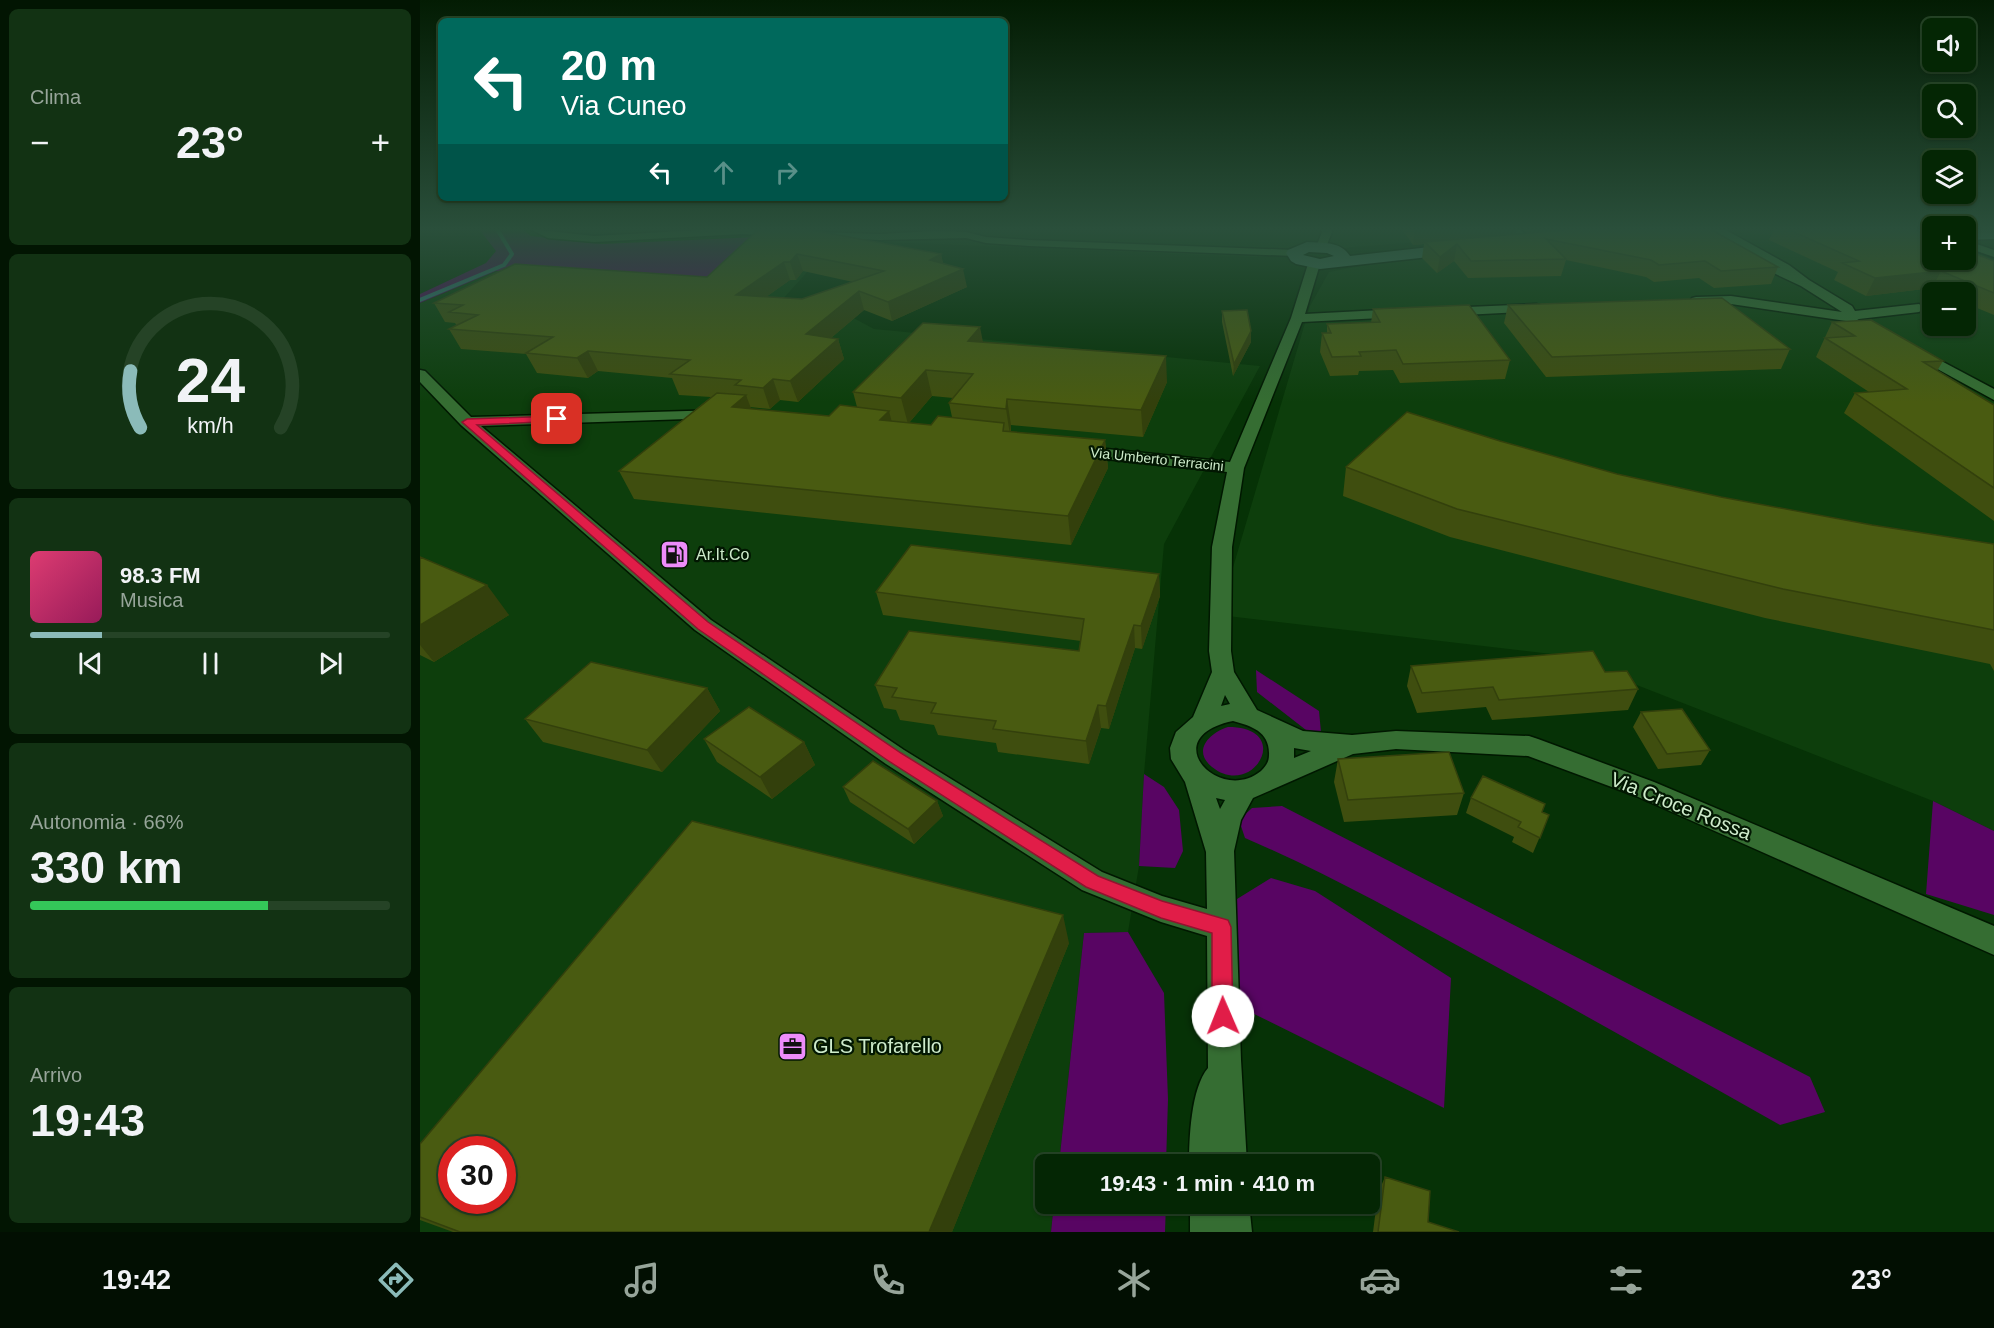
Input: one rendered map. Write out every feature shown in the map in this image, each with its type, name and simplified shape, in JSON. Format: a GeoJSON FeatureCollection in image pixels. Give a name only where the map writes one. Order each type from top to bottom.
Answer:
{"type":"FeatureCollection","features":[{"type":"Feature","properties":{"kind":"street"},"geometry":{"type":"LineString","coordinates":[[1248,714],[1223,672],[1220,651],[1222,548],[1236,468],[1297,318],[1307,286]]}},
{"type":"Feature","properties":{"kind":"street"},"geometry":{"type":"LineString","coordinates":[[1811,286],[1848,309],[1849,316]]}},
{"type":"Feature","properties":{"kind":"street"},"geometry":{"type":"LineString","coordinates":[[1684,302],[1731,300],[1849,316],[1919,308]]}},
{"type":"Feature","properties":{"kind":"street"},"geometry":{"type":"LineString","coordinates":[[1297,318],[1555,307]]}},
{"type":"Feature","properties":{"kind":"street"},"geometry":{"type":"LineString","coordinates":[[1849,316],[1877,329]]}},
{"type":"Feature","properties":{"kind":"street"},"geometry":{"type":"LineString","coordinates":[[1908,347],[1993,393]]}},
{"type":"Feature","properties":{"kind":"street"},"geometry":{"type":"LineString","coordinates":[[420,374],[467,422],[703,625],[895,757],[1092,881],[1161,909],[1221,927]]}},
{"type":"Feature","properties":{"kind":"street"},"geometry":{"type":"LineString","coordinates":[[467,422],[732,412]]}},
{"type":"Feature","properties":{"kind":"street","name":"Via Umberto Terracini"},"geometry":{"type":"LineString","coordinates":[[1062,449],[1236,468]]}},
{"type":"Feature","properties":{"kind":"street"},"geometry":{"type":"LineString","coordinates":[[1203,720],[1223,672]]}},
{"type":"Feature","properties":{"kind":"street"},"geometry":{"type":"LineString","coordinates":[[1233,712],[1248,714],[1263,720],[1274,729],[1282,741],[1284,754],[1280,766],[1272,777],[1244,790],[1227,790],[1211,786],[1197,778],[1187,766],[1183,753],[1185,740],[1192,729],[1203,720],[1217,714],[1233,712]]}},
{"type":"Feature","properties":{"kind":"street","name":"Via Croce Rossa"},"geometry":{"type":"LineString","coordinates":[[1274,729],[1300,740],[1352,745],[1396,741],[1529,746],[1645,789],[1994,941]]}},
{"type":"Feature","properties":{"kind":"street","name":"Via Croce Rossa"},"geometry":{"type":"LineString","coordinates":[[1272,777],[1352,745]]}},
{"type":"Feature","properties":{"kind":"street"},"geometry":{"type":"LineString","coordinates":[[1197,778],[1220,852]]}},
{"type":"Feature","properties":{"kind":"street"},"geometry":{"type":"LineString","coordinates":[[1229,1154],[1224,1060],[1220,852],[1228,819],[1244,790]]}},
{"type":"Feature","properties":{"kind":"street"},"geometry":{"type":"LineString","coordinates":[[1207,1154],[1206,1130],[1224,1060]]}},
{"type":"Feature","properties":{"kind":"street"},"geometry":{"type":"LineString","coordinates":[[1208,1214],[1209,1232]]}},
{"type":"Feature","properties":{"kind":"street"},"geometry":{"type":"LineString","coordinates":[[1232,1214],[1233,1232]]}},
{"type":"Feature","properties":{"kind":"shaded area"},"geometry":{"type":"Polygon","coordinates":[[[436,286],[459,286],[420,303],[420,294],[436,286]]]}},
{"type":"Feature","properties":{"kind":"shaded area"},"geometry":{"type":"Polygon","coordinates":[[[459,286],[794,286],[781,301],[833,307],[874,329],[1260,366],[1164,544],[1144,774],[1139,866],[1128,932],[1084,933],[1060,1154],[1035,1154],[1035,1214],[1053,1214],[1051,1232],[420,1232],[420,303],[459,286]]]}},
{"type":"Feature","properties":{"kind":"shaded area"},"geometry":{"type":"Polygon","coordinates":[[[1321,286],[1922,286],[1922,336],[1976,336],[1976,286],[1994,286],[1994,831],[1933,801],[1560,655],[1219,615],[1310,306],[1321,286]]]}},
{"type":"Feature","properties":{"kind":"shaded area"},"geometry":{"type":"Polygon","coordinates":[[[1256,670],[1319,711],[1321,732],[1306,730],[1257,692],[1256,670]]]}},
{"type":"Feature","properties":{"kind":"shaded area"},"geometry":{"type":"Polygon","coordinates":[[[1228,727],[1248,730],[1260,738],[1263,748],[1260,759],[1253,769],[1241,775],[1227,775],[1212,767],[1203,755],[1205,743],[1209,738],[1228,727]]]}},
{"type":"Feature","properties":{"kind":"shaded area"},"geometry":{"type":"Polygon","coordinates":[[[1144,774],[1164,787],[1179,810],[1183,851],[1175,868],[1139,866],[1144,774]]]}},
{"type":"Feature","properties":{"kind":"shaded area"},"geometry":{"type":"Polygon","coordinates":[[[1933,801],[1994,831],[1994,915],[1926,894],[1933,801]]]}},
{"type":"Feature","properties":{"kind":"shaded area"},"geometry":{"type":"Polygon","coordinates":[[[1282,806],[1810,1077],[1825,1112],[1780,1125],[1389,908],[1245,838],[1239,820],[1252,808],[1282,806]]]}},
{"type":"Feature","properties":{"kind":"shaded area"},"geometry":{"type":"Polygon","coordinates":[[[1271,878],[1315,891],[1451,978],[1444,1108],[1234,1004],[1237,899],[1271,878]]]}},
{"type":"Feature","properties":{"kind":"shaded area"},"geometry":{"type":"Polygon","coordinates":[[[1128,932],[1164,993],[1168,1099],[1166,1154],[1060,1154],[1084,933],[1128,932]]]}},
{"type":"Feature","properties":{"kind":"shaded area"},"geometry":{"type":"Polygon","coordinates":[[[1053,1214],[1166,1214],[1165,1232],[1051,1232],[1053,1214]]]}},
{"type":"Feature","properties":{"kind":"building"},"geometry":{"type":"Polygon","coordinates":[[[468,286],[748,286],[736,295],[802,299],[839,286],[923,286],[888,302],[859,291],[806,334],[838,339],[790,381],[773,379],[763,388],[735,385],[741,380],[670,374],[690,360],[588,351],[577,358],[526,353],[553,337],[449,329],[478,315],[449,312],[463,305],[434,303],[468,286]]]}},
{"type":"Feature","properties":{"kind":"building"},"geometry":{"type":"Polygon","coordinates":[[[1978,286],[1994,286],[1994,293],[1978,286]]]}},
{"type":"Feature","properties":{"kind":"building"},"geometry":{"type":"Polygon","coordinates":[[[1722,298],[1790,349],[1552,357],[1508,305],[1722,298]]]}},
{"type":"Feature","properties":{"kind":"building"},"geometry":{"type":"Polygon","coordinates":[[[1469,305],[1510,360],[1403,364],[1396,350],[1359,352],[1361,356],[1332,357],[1322,333],[1331,333],[1327,324],[1380,322],[1373,309],[1469,305]]]}},
{"type":"Feature","properties":{"kind":"building"},"geometry":{"type":"Polygon","coordinates":[[[1247,310],[1251,331],[1234,364],[1222,311],[1247,310]]]}},
{"type":"Feature","properties":{"kind":"building"},"geometry":{"type":"Polygon","coordinates":[[[1871,320],[1943,361],[1923,362],[1994,405],[1994,488],[1855,393],[1907,389],[1825,338],[1855,336],[1832,322],[1871,320]]]}},
{"type":"Feature","properties":{"kind":"building"},"geometry":{"type":"Polygon","coordinates":[[[923,323],[980,327],[968,341],[1166,356],[1141,410],[1007,399],[1006,409],[949,403],[973,374],[926,370],[901,398],[853,392],[923,323]]]}},
{"type":"Feature","properties":{"kind":"building"},"geometry":{"type":"Polygon","coordinates":[[[717,393],[746,395],[732,407],[829,416],[840,405],[889,411],[880,420],[931,425],[938,416],[1004,423],[1003,431],[1105,440],[1068,516],[619,471],[717,393]]]}},
{"type":"Feature","properties":{"kind":"building"},"geometry":{"type":"Polygon","coordinates":[[[1407,412],[1617,474],[1721,497],[1872,525],[1994,544],[1994,630],[1783,589],[1457,509],[1346,467],[1407,412]]]}},
{"type":"Feature","properties":{"kind":"building"},"geometry":{"type":"Polygon","coordinates":[[[911,545],[1159,574],[1141,626],[1134,625],[1106,706],[1098,705],[1086,741],[993,729],[996,721],[931,713],[936,703],[892,697],[897,688],[875,685],[909,631],[1079,651],[1084,619],[876,592],[911,545]]]}},
{"type":"Feature","properties":{"kind":"building"},"geometry":{"type":"Polygon","coordinates":[[[420,557],[487,585],[420,625],[420,557]]]}},
{"type":"Feature","properties":{"kind":"building"},"geometry":{"type":"Polygon","coordinates":[[[1593,651],[1605,672],[1627,671],[1638,689],[1499,700],[1493,687],[1422,693],[1411,666],[1593,651]]]}},
{"type":"Feature","properties":{"kind":"building"},"geometry":{"type":"Polygon","coordinates":[[[591,662],[707,688],[647,750],[525,719],[591,662]]]}},
{"type":"Feature","properties":{"kind":"building"},"geometry":{"type":"Polygon","coordinates":[[[749,707],[804,742],[760,777],[704,739],[749,707]]]}},
{"type":"Feature","properties":{"kind":"building"},"geometry":{"type":"Polygon","coordinates":[[[1682,709],[1710,750],[1667,754],[1641,712],[1682,709]]]}},
{"type":"Feature","properties":{"kind":"building"},"geometry":{"type":"Polygon","coordinates":[[[1449,752],[1464,793],[1348,800],[1338,759],[1449,752]]]}},
{"type":"Feature","properties":{"kind":"building"},"geometry":{"type":"Polygon","coordinates":[[[873,761],[937,801],[908,829],[843,787],[873,761]]]}},
{"type":"Feature","properties":{"kind":"building"},"geometry":{"type":"Polygon","coordinates":[[[1483,776],[1545,804],[1542,812],[1549,815],[1540,838],[1518,827],[1521,822],[1471,798],[1483,776]]]}},
{"type":"Feature","properties":{"kind":"building","name":"GLS Trofarello"},"geometry":{"type":"Polygon","coordinates":[[[692,821],[1063,915],[929,1232],[460,1232],[420,1217],[420,1144],[692,821]]]}},
{"type":"Feature","properties":{"kind":"building"},"geometry":{"type":"Polygon","coordinates":[[[1385,1177],[1430,1191],[1428,1222],[1459,1232],[1378,1232],[1385,1177]]]}},
{"type":"Feature","properties":{"kind":"waterway"},"geometry":{"type":"LineString","coordinates":[[420,300],[452,286]]}},
{"type":"Feature","properties":{"kind":"place","name":"Ar.It.Co"},"geometry":{"type":"Point","coordinates":[675,554]}},
{"type":"Feature","properties":{"kind":"place","name":"GLS Trofarello"},"geometry":{"type":"Point","coordinates":[792,1046]}},
{"type":"Feature","properties":{"kind":"route"},"geometry":{"type":"LineString","coordinates":[[557,419],[467,422],[703,625],[895,757],[1092,881],[1161,909],[1221,927],[1223,1016]]}}]}
